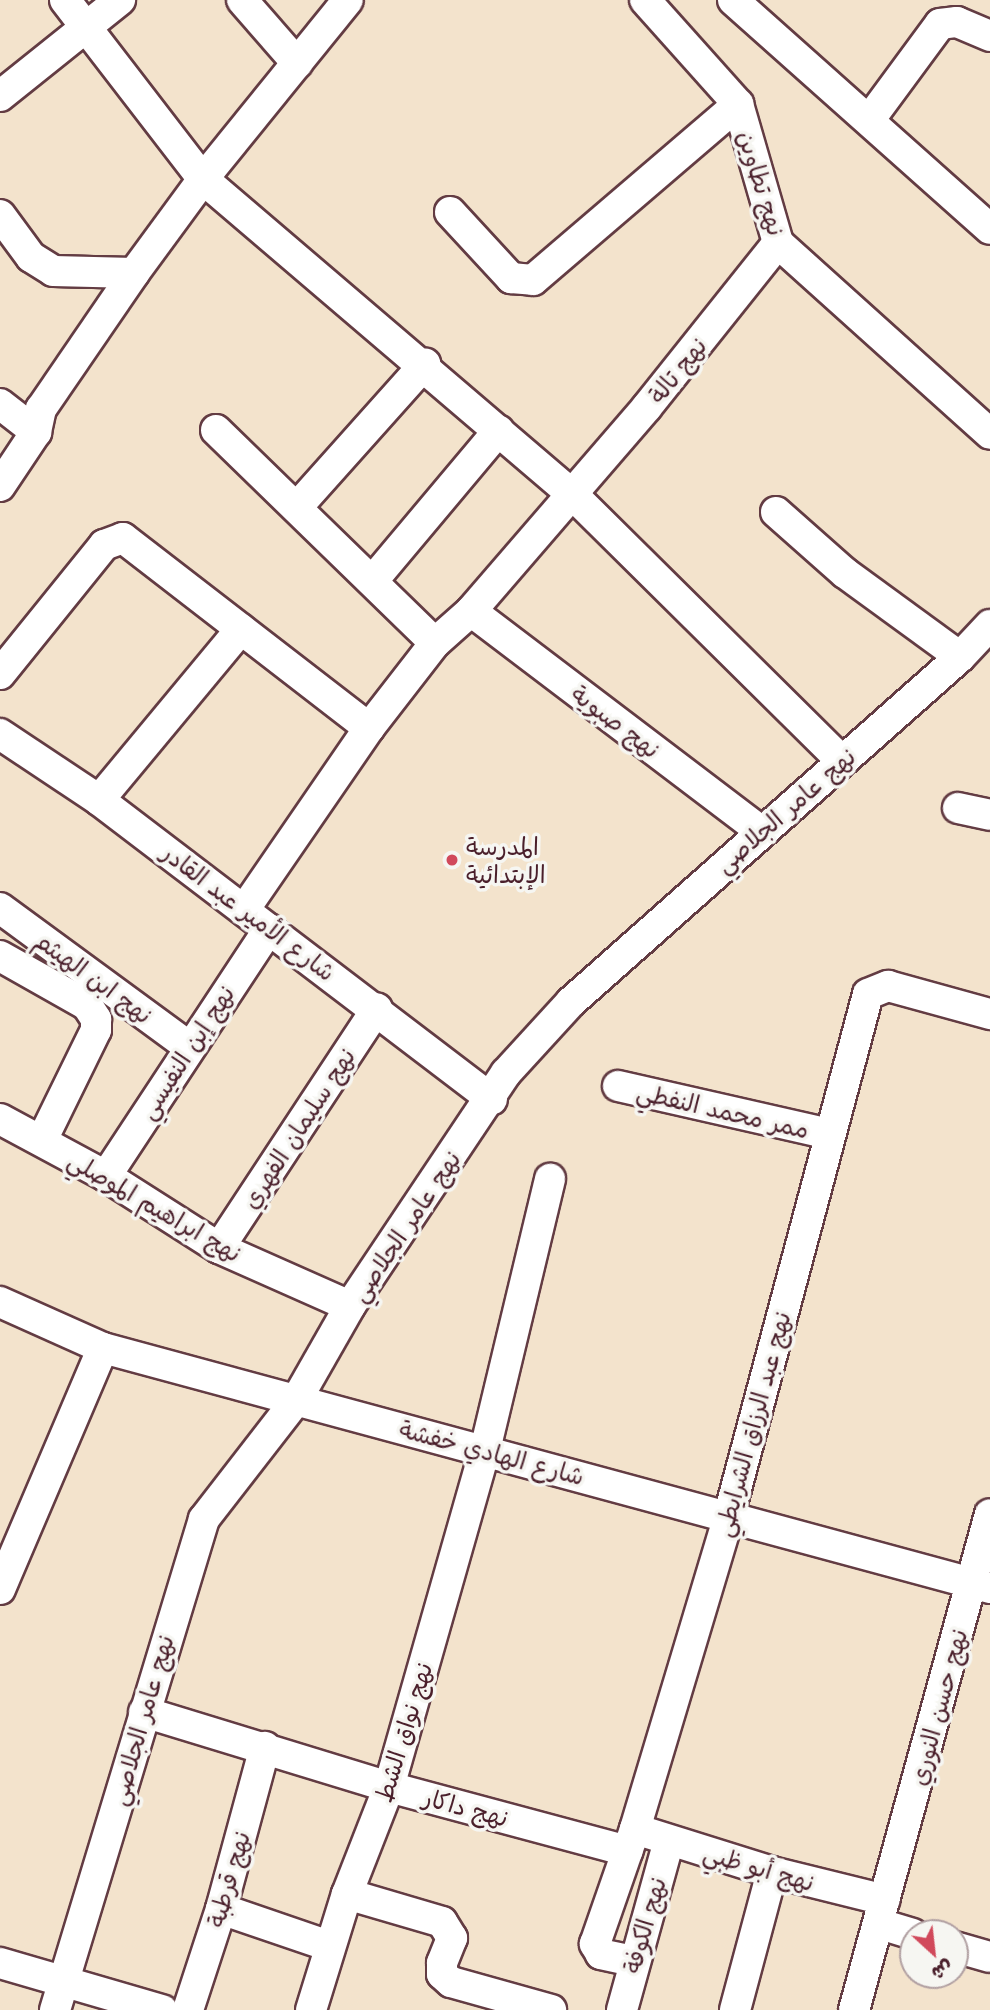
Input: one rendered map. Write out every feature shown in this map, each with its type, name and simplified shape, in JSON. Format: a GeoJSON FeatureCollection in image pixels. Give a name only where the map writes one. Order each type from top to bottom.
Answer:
{"type":"FeatureCollection","features":[{"type":"Feature","properties":{"kind":"street"},"geometry":{"type":"LineString","coordinates":[[65,0],[203,179],[425,364],[570,492],[841,760]]}},
{"type":"Feature","properties":{"kind":"street"},"geometry":{"type":"LineString","coordinates":[[0,96],[120,0]]}},
{"type":"Feature","properties":{"kind":"street"},"geometry":{"type":"LineString","coordinates":[[242,0],[297,63]]}},
{"type":"Feature","properties":{"kind":"street"},"geometry":{"type":"LineString","coordinates":[[0,486],[36,432],[41,409],[134,273],[203,179],[348,0]]}},
{"type":"Feature","properties":{"kind":"street"},"geometry":{"type":"LineString","coordinates":[[733,0],[870,119],[990,229]]}},
{"type":"Feature","properties":{"kind":"street","name":"نهج تطاوين"},"geometry":{"type":"LineString","coordinates":[[662,4],[738,104],[778,243],[990,435]]}},
{"type":"Feature","properties":{"kind":"street"},"geometry":{"type":"LineString","coordinates":[[870,119],[940,24],[957,22],[990,36]]}},
{"type":"Feature","properties":{"kind":"street"},"geometry":{"type":"LineString","coordinates":[[450,212],[511,278],[533,280],[738,104]]}},
{"type":"Feature","properties":{"kind":"street"},"geometry":{"type":"LineString","coordinates":[[0,215],[31,257],[53,271],[134,273]]}},
{"type":"Feature","properties":{"kind":"street","name":"نهج تالة"},"geometry":{"type":"LineString","coordinates":[[244,910],[369,728],[435,643],[471,611],[570,492],[647,407],[778,243]]}},
{"type":"Feature","properties":{"kind":"street"},"geometry":{"type":"LineString","coordinates":[[298,506],[425,364]]}},
{"type":"Feature","properties":{"kind":"street"},"geometry":{"type":"LineString","coordinates":[[0,404],[36,432]]}},
{"type":"Feature","properties":{"kind":"street"},"geometry":{"type":"LineString","coordinates":[[216,430],[374,579],[435,643]]}},
{"type":"Feature","properties":{"kind":"street"},"geometry":{"type":"LineString","coordinates":[[374,579],[499,430]]}},
{"type":"Feature","properties":{"kind":"street"},"geometry":{"type":"LineString","coordinates":[[776,512],[845,573],[960,657]]}},
{"type":"Feature","properties":{"kind":"street"},"geometry":{"type":"LineString","coordinates":[[0,674],[112,539],[122,538],[139,548],[369,728]]}},
{"type":"Feature","properties":{"kind":"street","name":"نهج صبوية"},"geometry":{"type":"LineString","coordinates":[[471,611],[761,831]]}},
{"type":"Feature","properties":{"kind":"street","name":"نهج عامر الجلاصي"},"geometry":{"type":"LineString","coordinates":[[59,1998],[195,1537],[219,1497],[297,1399],[350,1306],[492,1099],[506,1073],[570,1002],[960,657],[990,625]]}},
{"type":"Feature","properties":{"kind":"street"},"geometry":{"type":"LineString","coordinates":[[99,800],[241,629]]}},
{"type":"Feature","properties":{"kind":"street","name":"شارع الأمير عبد القادر"},"geometry":{"type":"LineString","coordinates":[[0,734],[99,800],[377,1008],[492,1099]]}},
{"type":"Feature","properties":{"kind":"street"},"geometry":{"type":"LineString","coordinates":[[958,808],[990,816]]}},
{"type":"Feature","properties":{"kind":"street","name":"نهج ابن الهيثم"},"geometry":{"type":"LineString","coordinates":[[0,908],[188,1046]]}},
{"type":"Feature","properties":{"kind":"street","name":"نهج إبن النفيسي"},"geometry":{"type":"LineString","coordinates":[[106,1176],[188,1046],[269,929]]}},
{"type":"Feature","properties":{"kind":"street"},"geometry":{"type":"LineString","coordinates":[[0,956],[87,1005],[96,1019],[96,1030],[41,1140]]}},
{"type":"Feature","properties":{"kind":"street","name":"نهج عبد الرزاق الشرايطي"},"geometry":{"type":"LineString","coordinates":[[633,1961],[601,1954],[595,1944],[631,1840],[729,1515],[868,994],[888,986],[990,1014]]}},
{"type":"Feature","properties":{"kind":"street","name":"نهج سليمان الفهري"},"geometry":{"type":"LineString","coordinates":[[219,1248],[377,1008]]}},
{"type":"Feature","properties":{"kind":"street","name":"ممر محمد النفطي"},"geometry":{"type":"LineString","coordinates":[[618,1086],[829,1134]]}},
{"type":"Feature","properties":{"kind":"street","name":"نهج ابراهيم الموصلي"},"geometry":{"type":"LineString","coordinates":[[0,1119],[106,1176],[219,1248],[350,1306]]}},
{"type":"Feature","properties":{"kind":"street","name":"نهج نواق الشط"},"geometry":{"type":"LineString","coordinates":[[311,2010],[347,1894],[389,1787],[485,1450],[550,1179]]}},
{"type":"Feature","properties":{"kind":"street","name":"شارع الهادي خفشة"},"geometry":{"type":"LineString","coordinates":[[0,1302],[103,1348],[981,1585]]}},
{"type":"Feature","properties":{"kind":"street"},"geometry":{"type":"LineString","coordinates":[[0,1589],[103,1348]]}},
{"type":"Feature","properties":{"kind":"street","name":"نهج حسن النوري"},"geometry":{"type":"LineString","coordinates":[[854,2010],[981,1585],[990,1514]]}},
{"type":"Feature","properties":{"kind":"street","name":"نهج داكار"},"geometry":{"type":"LineString","coordinates":[[144,1712],[389,1787],[631,1840]]}},
{"type":"Feature","properties":{"kind":"street","name":"نهج قرطبة"},"geometry":{"type":"LineString","coordinates":[[188,2010],[221,1909],[265,1747]]}},
{"type":"Feature","properties":{"kind":"street","name":"نهج أبو ظبي"},"geometry":{"type":"LineString","coordinates":[[631,1840],[669,1840],[772,1872],[882,1912],[899,1924]]}},
{"type":"Feature","properties":{"kind":"street","name":"نهج الكوفة"},"geometry":{"type":"LineString","coordinates":[[622,2010],[633,1961],[669,1840]]}},
{"type":"Feature","properties":{"kind":"street"},"geometry":{"type":"LineString","coordinates":[[735,2010],[772,1872]]}},
{"type":"Feature","properties":{"kind":"street"},"geometry":{"type":"LineString","coordinates":[[347,1894],[442,1922],[452,1938],[442,1963],[442,1974],[451,1982],[551,2010]]}},
{"type":"Feature","properties":{"kind":"street"},"geometry":{"type":"LineString","coordinates":[[221,1909],[329,1946]]}},
{"type":"Feature","properties":{"kind":"street"},"geometry":{"type":"LineString","coordinates":[[969,1951],[990,1957]]}},
{"type":"Feature","properties":{"kind":"street"},"geometry":{"type":"LineString","coordinates":[[0,1963],[59,1998],[162,2010]]}},
{"type":"Feature","properties":{"kind":"place","name":"المدرسة الإبتدائية"},"geometry":{"type":"Point","coordinates":[452,860]}}]}
